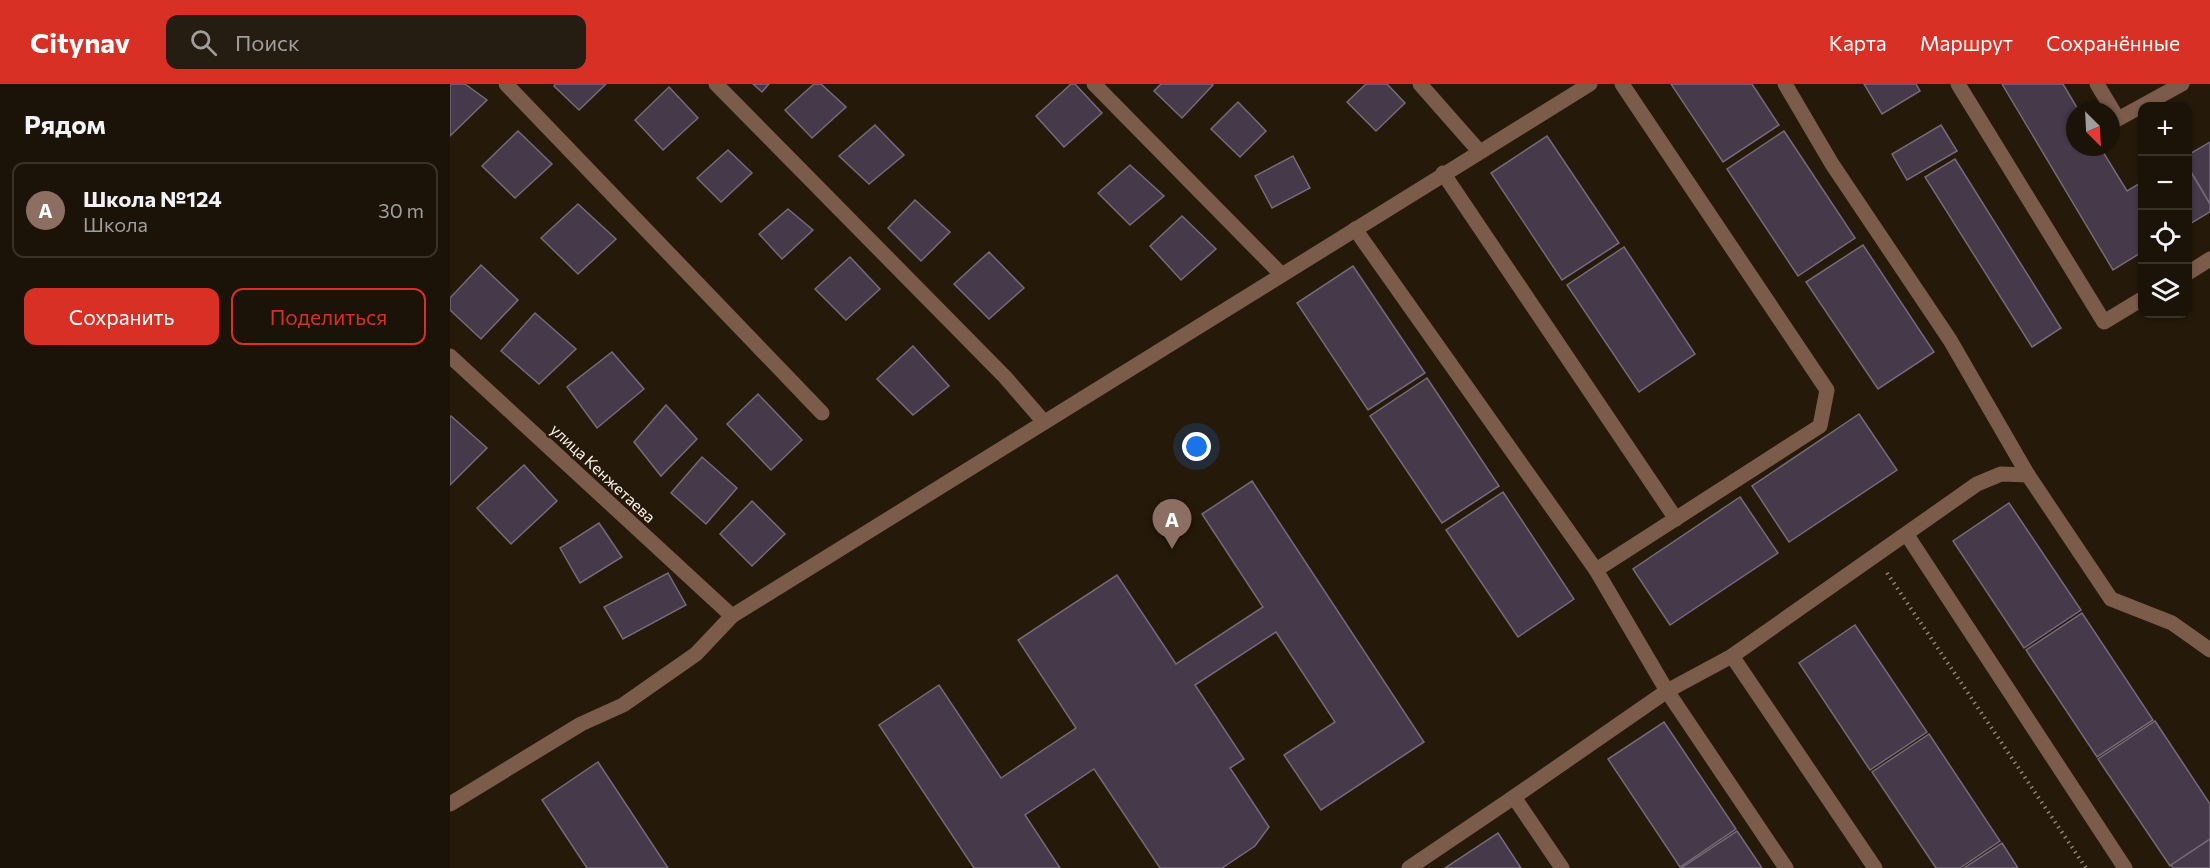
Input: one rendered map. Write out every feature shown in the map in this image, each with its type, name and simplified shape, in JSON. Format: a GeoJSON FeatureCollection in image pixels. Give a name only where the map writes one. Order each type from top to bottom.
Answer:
{"type":"FeatureCollection","features":[{"type":"Feature","properties":{"kind":"street"},"geometry":{"type":"LineString","coordinates":[[506,84],[822,413]]}},
{"type":"Feature","properties":{"kind":"street"},"geometry":{"type":"LineString","coordinates":[[716,84],[1005,377],[1044,422]]}},
{"type":"Feature","properties":{"kind":"street"},"geometry":{"type":"LineString","coordinates":[[1094,84],[1281,274]]}},
{"type":"Feature","properties":{"kind":"street"},"geometry":{"type":"LineString","coordinates":[[1420,84],[1479,151]]}},
{"type":"Feature","properties":{"kind":"street"},"geometry":{"type":"LineString","coordinates":[[450,804],[581,724],[623,705],[696,654],[732,616],[1590,84]]}},
{"type":"Feature","properties":{"kind":"street"},"geometry":{"type":"LineString","coordinates":[[1596,570],[1820,426],[1827,390],[1622,84]]}},
{"type":"Feature","properties":{"kind":"street"},"geometry":{"type":"LineString","coordinates":[[1785,84],[1832,164],[1950,340],[2028,476],[2111,599],[2172,623],[2210,650]]}},
{"type":"Feature","properties":{"kind":"street"},"geometry":{"type":"LineString","coordinates":[[1958,84],[2104,322],[2138,301]]}},
{"type":"Feature","properties":{"kind":"street"},"geometry":{"type":"LineString","coordinates":[[2097,84],[2118,119],[2182,84]]}},
{"type":"Feature","properties":{"kind":"street"},"geometry":{"type":"LineString","coordinates":[[1443,174],[1676,519]]}},
{"type":"Feature","properties":{"kind":"street"},"geometry":{"type":"LineString","coordinates":[[1355,229],[1596,570],[1667,691],[1786,868]]}},
{"type":"Feature","properties":{"kind":"street"},"geometry":{"type":"LineString","coordinates":[[2192,270],[2210,259]]}},
{"type":"Feature","properties":{"kind":"street","name":"улица Кенжетаева"},"geometry":{"type":"LineString","coordinates":[[450,356],[732,616]]}},
{"type":"Feature","properties":{"kind":"street"},"geometry":{"type":"LineString","coordinates":[[1409,868],[1667,691],[1732,656],[1977,484],[2001,474],[2028,476]]}},
{"type":"Feature","properties":{"kind":"street"},"geometry":{"type":"LineString","coordinates":[[1907,535],[2125,868]]}},
{"type":"Feature","properties":{"kind":"street"},"geometry":{"type":"LineString","coordinates":[[1732,656],[1875,868]]}},
{"type":"Feature","properties":{"kind":"street"},"geometry":{"type":"LineString","coordinates":[[1514,797],[1562,868]]}},
{"type":"Feature","properties":{"kind":"path"},"geometry":{"type":"LineString","coordinates":[[1876,556],[2086,868]]}},
{"type":"Feature","properties":{"kind":"building"},"geometry":{"type":"Polygon","coordinates":[[[450,84],[465,84],[487,100],[450,136],[450,84]]]}},
{"type":"Feature","properties":{"kind":"building"},"geometry":{"type":"Polygon","coordinates":[[[555,84],[606,84],[579,110],[554,86],[555,84]]]}},
{"type":"Feature","properties":{"kind":"building"},"geometry":{"type":"Polygon","coordinates":[[[753,84],[769,84],[762,92],[753,84]]]}},
{"type":"Feature","properties":{"kind":"building"},"geometry":{"type":"Polygon","coordinates":[[[814,84],[821,84],[846,107],[812,138],[785,110],[814,84]]]}},
{"type":"Feature","properties":{"kind":"building"},"geometry":{"type":"Polygon","coordinates":[[[1071,84],[1075,84],[1102,113],[1064,147],[1036,116],[1071,84]]]}},
{"type":"Feature","properties":{"kind":"building"},"geometry":{"type":"Polygon","coordinates":[[[1161,84],[1213,85],[1182,118],[1154,91],[1161,84]]]}},
{"type":"Feature","properties":{"kind":"building"},"geometry":{"type":"Polygon","coordinates":[[[1366,84],[1387,84],[1405,103],[1376,131],[1347,102],[1366,84]]]}},
{"type":"Feature","properties":{"kind":"building"},"geometry":{"type":"Polygon","coordinates":[[[1671,84],[1752,84],[1779,125],[1723,162],[1671,84]]]}},
{"type":"Feature","properties":{"kind":"building"},"geometry":{"type":"Polygon","coordinates":[[[1864,84],[1916,84],[1920,91],[1882,114],[1864,84]]]}},
{"type":"Feature","properties":{"kind":"building"},"geometry":{"type":"Polygon","coordinates":[[[2002,84],[2063,84],[2074,102],[2066,102],[2066,156],[2106,156],[2127,191],[2138,184],[2138,254],[2113,270],[2002,84]]]}},
{"type":"Feature","properties":{"kind":"building"},"geometry":{"type":"Polygon","coordinates":[[[669,87],[698,118],[663,150],[635,120],[669,87]]]}},
{"type":"Feature","properties":{"kind":"building"},"geometry":{"type":"Polygon","coordinates":[[[1238,102],[1266,131],[1240,157],[1211,129],[1238,102]]]}},
{"type":"Feature","properties":{"kind":"building"},"geometry":{"type":"Polygon","coordinates":[[[875,125],[904,155],[869,184],[839,156],[875,125]]]}},
{"type":"Feature","properties":{"kind":"building"},"geometry":{"type":"Polygon","coordinates":[[[1941,125],[1957,151],[1907,180],[1892,154],[1941,125]]]}},
{"type":"Feature","properties":{"kind":"building"},"geometry":{"type":"Polygon","coordinates":[[[518,131],[552,164],[515,198],[482,166],[518,131]]]}},
{"type":"Feature","properties":{"kind":"building"},"geometry":{"type":"Polygon","coordinates":[[[1784,131],[1855,238],[1798,276],[1727,169],[1784,131]]]}},
{"type":"Feature","properties":{"kind":"building"},"geometry":{"type":"Polygon","coordinates":[[[1547,136],[1619,243],[1562,280],[1491,173],[1547,136]]]}},
{"type":"Feature","properties":{"kind":"building"},"geometry":{"type":"Polygon","coordinates":[[[2210,142],[2210,204],[2192,174],[2192,153],[2210,142]]]}},
{"type":"Feature","properties":{"kind":"building"},"geometry":{"type":"Polygon","coordinates":[[[728,150],[752,173],[721,202],[697,178],[728,150]]]}},
{"type":"Feature","properties":{"kind":"building"},"geometry":{"type":"Polygon","coordinates":[[[1293,156],[1310,188],[1272,208],[1255,176],[1293,156]]]}},
{"type":"Feature","properties":{"kind":"building"},"geometry":{"type":"Polygon","coordinates":[[[1955,159],[2061,328],[2032,347],[1925,177],[1955,159]]]}},
{"type":"Feature","properties":{"kind":"building"},"geometry":{"type":"Polygon","coordinates":[[[1130,165],[1164,196],[1130,225],[1098,193],[1130,165]]]}},
{"type":"Feature","properties":{"kind":"building"},"geometry":{"type":"Polygon","coordinates":[[[2192,174],[2210,204],[2210,212],[2192,223],[2192,174]]]}},
{"type":"Feature","properties":{"kind":"building"},"geometry":{"type":"Polygon","coordinates":[[[915,200],[950,232],[921,261],[888,228],[915,200]]]}},
{"type":"Feature","properties":{"kind":"building"},"geometry":{"type":"Polygon","coordinates":[[[578,204],[616,239],[578,274],[541,238],[578,204]]]}},
{"type":"Feature","properties":{"kind":"building"},"geometry":{"type":"Polygon","coordinates":[[[788,209],[813,230],[782,259],[759,234],[788,209]]]}},
{"type":"Feature","properties":{"kind":"building"},"geometry":{"type":"Polygon","coordinates":[[[1182,216],[1216,249],[1181,280],[1150,246],[1182,216]]]}},
{"type":"Feature","properties":{"kind":"building"},"geometry":{"type":"Polygon","coordinates":[[[1863,245],[1934,352],[1878,389],[1806,282],[1863,245]]]}},
{"type":"Feature","properties":{"kind":"building"},"geometry":{"type":"Polygon","coordinates":[[[1624,247],[1695,354],[1639,392],[1567,285],[1624,247]]]}},
{"type":"Feature","properties":{"kind":"building"},"geometry":{"type":"Polygon","coordinates":[[[989,252],[1024,288],[989,319],[954,284],[989,252]]]}},
{"type":"Feature","properties":{"kind":"building"},"geometry":{"type":"Polygon","coordinates":[[[850,257],[880,289],[846,320],[815,289],[850,257]]]}},
{"type":"Feature","properties":{"kind":"building"},"geometry":{"type":"Polygon","coordinates":[[[481,265],[518,300],[481,339],[450,310],[450,298],[481,265]]]}},
{"type":"Feature","properties":{"kind":"building"},"geometry":{"type":"Polygon","coordinates":[[[1353,266],[1425,373],[1368,410],[1297,303],[1353,266]]]}},
{"type":"Feature","properties":{"kind":"building"},"geometry":{"type":"Polygon","coordinates":[[[535,313],[576,349],[539,384],[501,351],[535,313]]]}},
{"type":"Feature","properties":{"kind":"building"},"geometry":{"type":"Polygon","coordinates":[[[913,346],[949,386],[913,415],[877,379],[913,346]]]}},
{"type":"Feature","properties":{"kind":"building"},"geometry":{"type":"Polygon","coordinates":[[[612,352],[644,389],[597,428],[567,387],[612,352]]]}},
{"type":"Feature","properties":{"kind":"building"},"geometry":{"type":"Polygon","coordinates":[[[1427,378],[1499,486],[1442,523],[1370,416],[1427,378]]]}},
{"type":"Feature","properties":{"kind":"building"},"geometry":{"type":"Polygon","coordinates":[[[758,394],[802,440],[771,470],[727,424],[758,394]]]}},
{"type":"Feature","properties":{"kind":"building"},"geometry":{"type":"Polygon","coordinates":[[[666,405],[697,439],[661,476],[634,442],[666,405]]]}},
{"type":"Feature","properties":{"kind":"building"},"geometry":{"type":"Polygon","coordinates":[[[1859,414],[1897,470],[1789,542],[1752,486],[1859,414]]]}},
{"type":"Feature","properties":{"kind":"building"},"geometry":{"type":"Polygon","coordinates":[[[450,417],[487,448],[450,485],[450,417]]]}},
{"type":"Feature","properties":{"kind":"building"},"geometry":{"type":"Polygon","coordinates":[[[702,457],[737,488],[706,524],[671,493],[702,457]]]}},
{"type":"Feature","properties":{"kind":"building"},"geometry":{"type":"Polygon","coordinates":[[[524,465],[557,501],[511,544],[477,508],[524,465]]]}},
{"type":"Feature","properties":{"kind":"building"},"geometry":{"type":"Polygon","coordinates":[[[1252,481],[1424,742],[1321,810],[1284,755],[1335,722],[1276,632],[1195,685],[1244,759],[1230,768],[1269,827],[1255,846],[1222,868],[1160,868],[1094,769],[1025,815],[1060,868],[974,868],[879,725],[939,685],[1001,778],[1076,728],[1018,640],[1117,575],[1176,664],[1263,607],[1202,514],[1252,481]]]}},
{"type":"Feature","properties":{"kind":"building"},"geometry":{"type":"Polygon","coordinates":[[[1503,492],[1574,599],[1518,637],[1446,530],[1503,492]]]}},
{"type":"Feature","properties":{"kind":"building"},"geometry":{"type":"Polygon","coordinates":[[[1740,497],[1778,553],[1670,625],[1633,569],[1740,497]]]}},
{"type":"Feature","properties":{"kind":"building"},"geometry":{"type":"Polygon","coordinates":[[[752,501],[785,534],[752,566],[720,534],[752,501]]]}},
{"type":"Feature","properties":{"kind":"building"},"geometry":{"type":"Polygon","coordinates":[[[2009,503],[2081,610],[2024,648],[1953,541],[2009,503]]]}},
{"type":"Feature","properties":{"kind":"building"},"geometry":{"type":"Polygon","coordinates":[[[599,523],[622,557],[580,583],[560,548],[599,523]]]}},
{"type":"Feature","properties":{"kind":"building"},"geometry":{"type":"Polygon","coordinates":[[[668,573],[686,605],[623,639],[604,607],[668,573]]]}},
{"type":"Feature","properties":{"kind":"building"},"geometry":{"type":"Polygon","coordinates":[[[2082,613],[2153,720],[2097,757],[2026,650],[2082,613]]]}},
{"type":"Feature","properties":{"kind":"building"},"geometry":{"type":"Polygon","coordinates":[[[1855,625],[1927,732],[1870,770],[1799,663],[1855,625]]]}},
{"type":"Feature","properties":{"kind":"building"},"geometry":{"type":"Polygon","coordinates":[[[2155,721],[2210,804],[2210,840],[2170,866],[2098,759],[2155,721]]]}},
{"type":"Feature","properties":{"kind":"building"},"geometry":{"type":"Polygon","coordinates":[[[1664,722],[1736,829],[1680,867],[1608,759],[1664,722]]]}},
{"type":"Feature","properties":{"kind":"building"},"geometry":{"type":"Polygon","coordinates":[[[1929,734],[2000,841],[1960,868],[1936,868],[1872,772],[1929,734]]]}},
{"type":"Feature","properties":{"kind":"building"},"geometry":{"type":"Polygon","coordinates":[[[598,762],[668,868],[587,868],[542,800],[598,762]]]}},
{"type":"Feature","properties":{"kind":"building"},"geometry":{"type":"Polygon","coordinates":[[[1737,831],[1762,868],[1681,868],[1737,831]]]}},
{"type":"Feature","properties":{"kind":"building"},"geometry":{"type":"Polygon","coordinates":[[[1498,833],[1521,868],[1445,868],[1498,833]]]}},
{"type":"Feature","properties":{"kind":"building"},"geometry":{"type":"Polygon","coordinates":[[[2210,839],[2210,868],[2173,868],[2171,865],[2210,839]]]}},
{"type":"Feature","properties":{"kind":"building"},"geometry":{"type":"Polygon","coordinates":[[[2002,843],[2018,868],[1964,868],[2002,843]]]}},
{"type":"Feature","properties":{"kind":"place","name":"Школа №124"},"geometry":{"type":"Point","coordinates":[1172,549]}}]}
